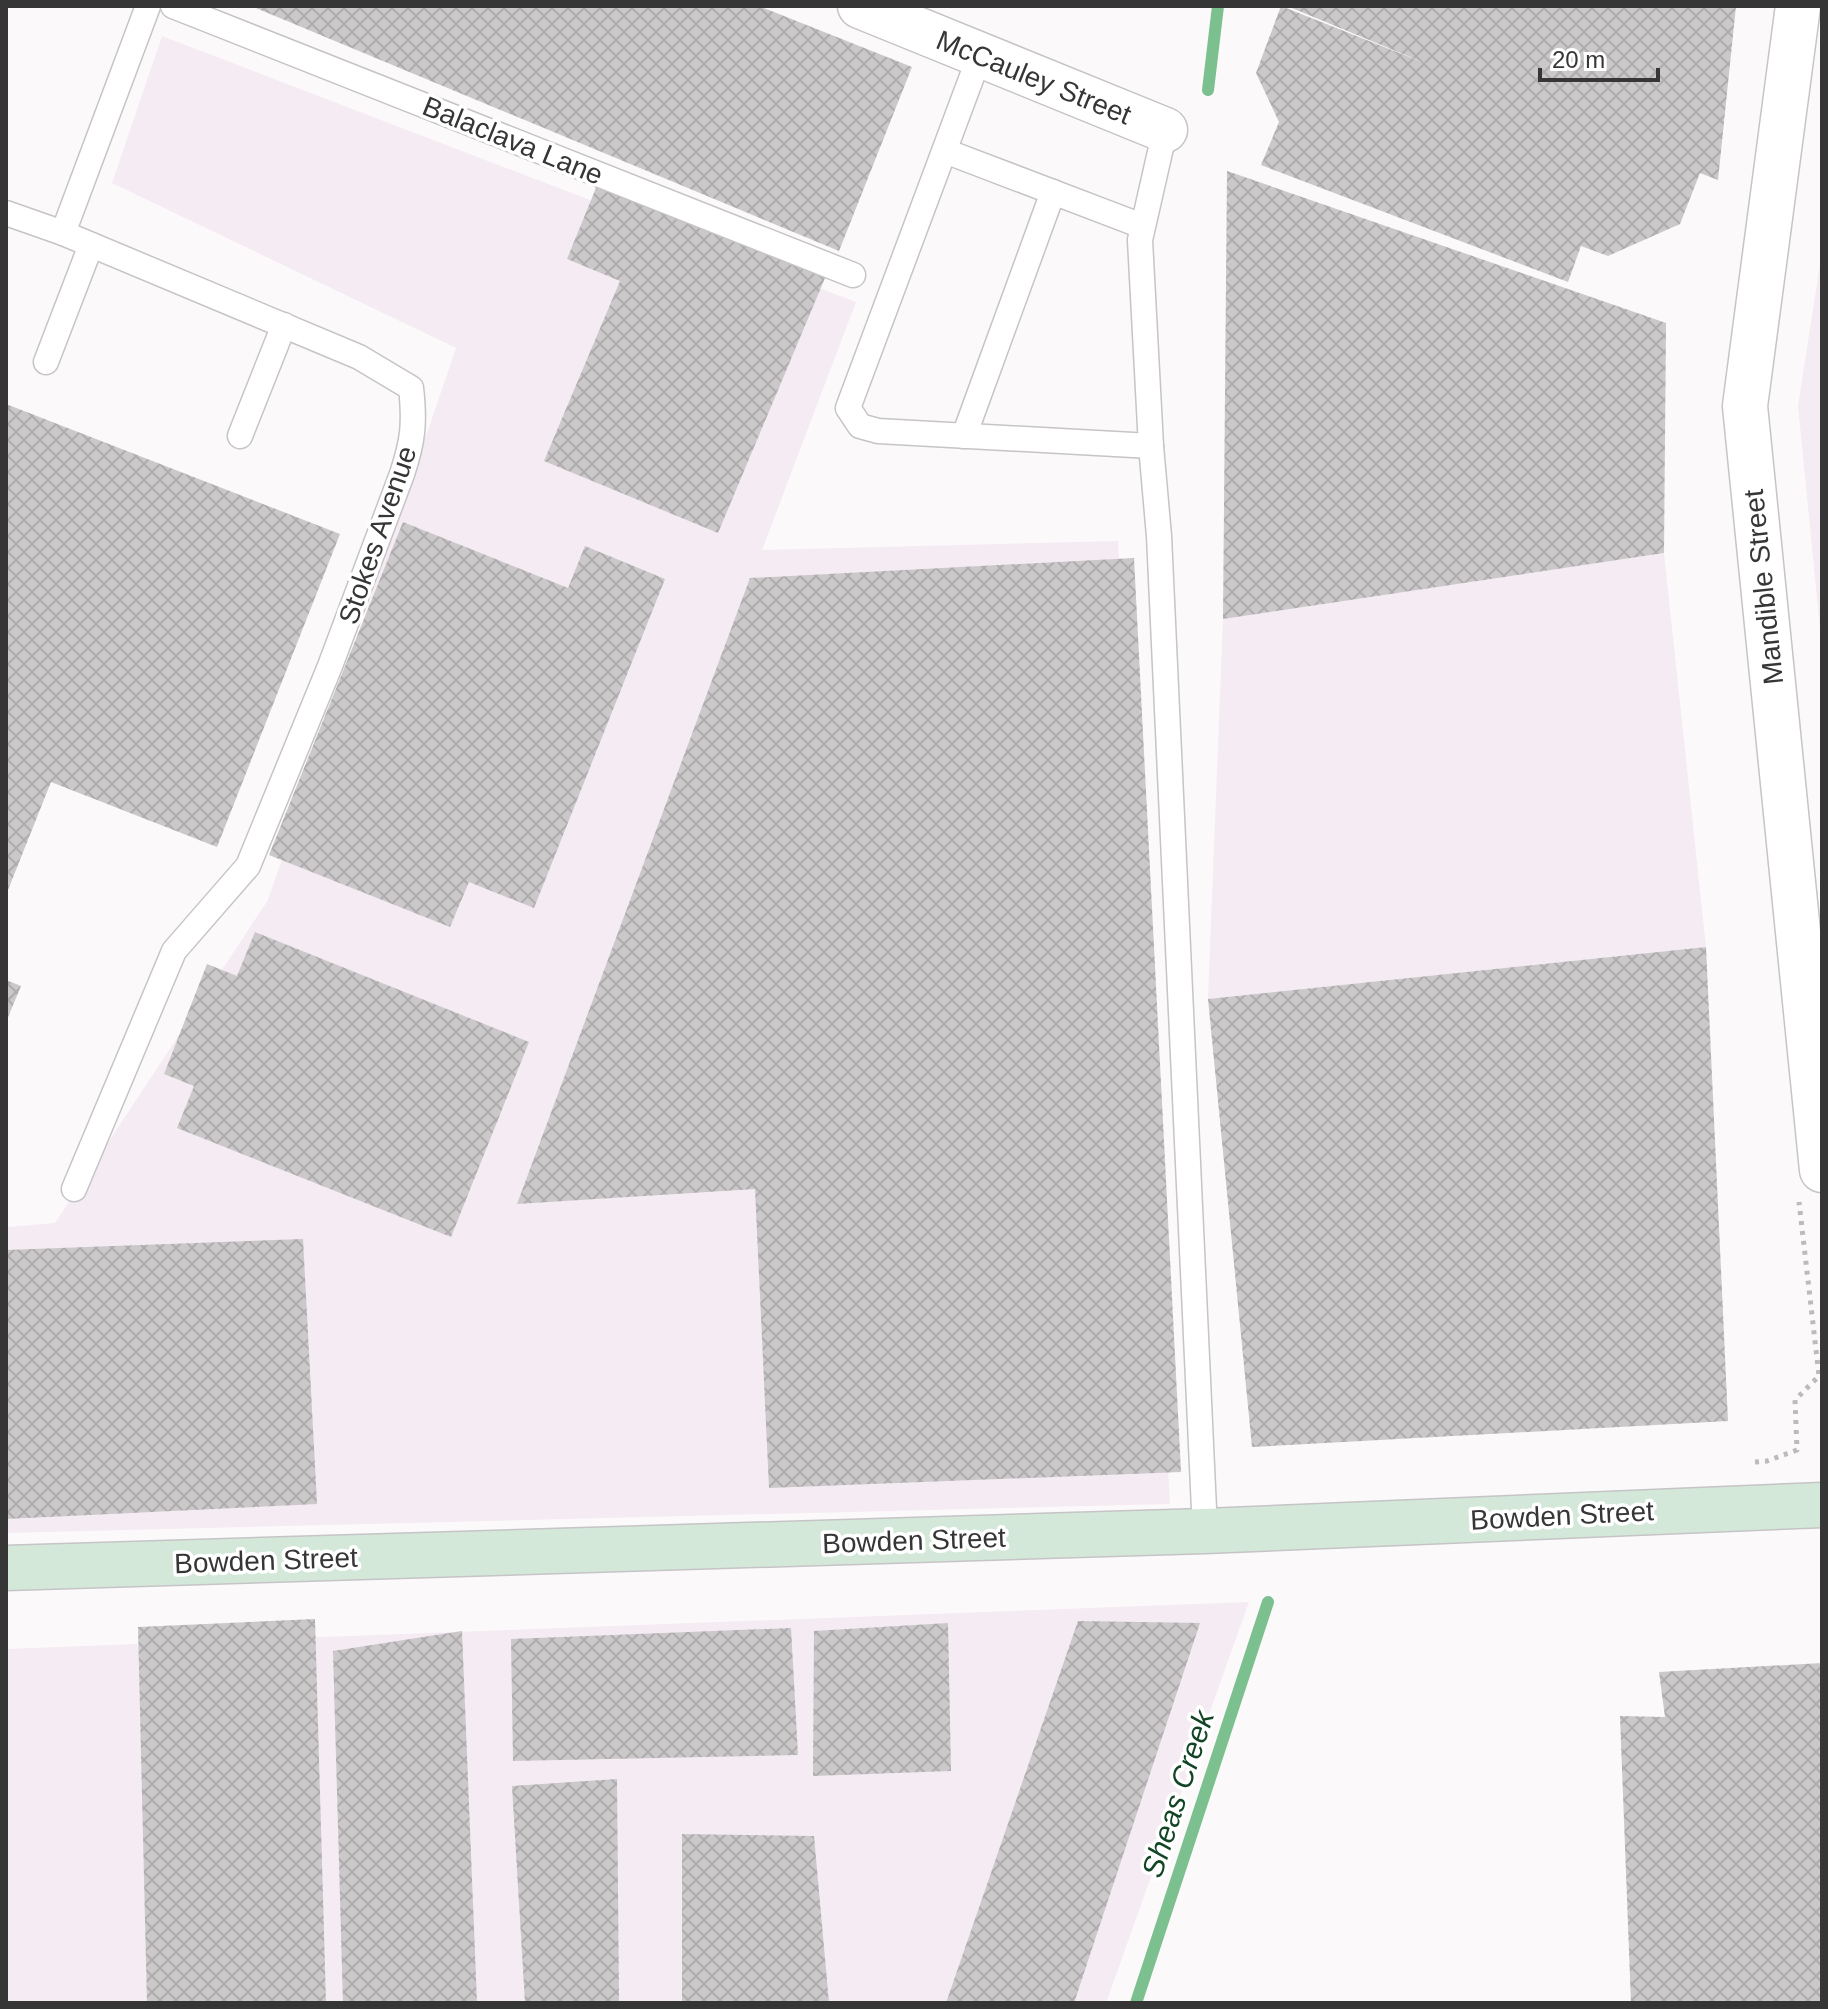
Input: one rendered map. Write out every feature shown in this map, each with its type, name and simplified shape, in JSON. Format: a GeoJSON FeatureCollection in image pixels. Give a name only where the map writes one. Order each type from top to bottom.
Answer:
{"type":"FeatureCollection","features":[{"type":"Feature","properties":{"kind":"street","name":"McCauley Street"},"geometry":{"type":"LineString","coordinates":[[860,6],[1165,130]]}},
{"type":"Feature","properties":{"kind":"street","name":"Mandible Street"},"geometry":{"type":"LineString","coordinates":[[1798,6],[1745,406],[1818,1100],[1822,1170]]}},
{"type":"Feature","properties":{"kind":"street","name":"Bowden Street"},"geometry":{"type":"LineString","coordinates":[[6,1568],[1205,1531],[1822,1505]]}},
{"type":"Feature","properties":{"kind":"lane"},"geometry":{"type":"LineString","coordinates":[[63,233],[148,6]]}},
{"type":"Feature","properties":{"kind":"lane","name":"Balaclava Lane"},"geometry":{"type":"LineString","coordinates":[[173,6],[853,275]]}},
{"type":"Feature","properties":{"kind":"lane"},"geometry":{"type":"LineString","coordinates":[[980,55],[848,408],[860,426],[878,431],[1151,446]]}},
{"type":"Feature","properties":{"kind":"lane"},"geometry":{"type":"LineString","coordinates":[[1165,130],[1142,226],[1205,1531]]}},
{"type":"Feature","properties":{"kind":"lane"},"geometry":{"type":"LineString","coordinates":[[945,151],[1142,226]]}},
{"type":"Feature","properties":{"kind":"lane"},"geometry":{"type":"LineString","coordinates":[[964,436],[1053,192]]}},
{"type":"Feature","properties":{"kind":"lane","name":"Stokes Avenue"},"geometry":{"type":"LineString","coordinates":[[6,213],[63,233],[359,357],[411,388],[415,421],[412,445],[402,474],[330,666],[248,866],[174,951],[74,1189]]}},
{"type":"Feature","properties":{"kind":"lane"},"geometry":{"type":"LineString","coordinates":[[46,362],[91,245]]}},
{"type":"Feature","properties":{"kind":"lane"},"geometry":{"type":"LineString","coordinates":[[240,436],[284,325]]}},
{"type":"Feature","properties":{"kind":"path"},"geometry":{"type":"LineString","coordinates":[[1741,1464],[1767,1461],[1797,1450],[1795,1400]]}},
{"type":"Feature","properties":{"kind":"shaded area"},"geometry":{"type":"Polygon","coordinates":[[[162,36],[856,302],[762,550],[1118,541],[1170,1504],[6,1533],[6,1227],[55,1223],[268,900],[456,348],[112,183],[162,36]]]}},
{"type":"Feature","properties":{"kind":"shaded area"},"geometry":{"type":"Polygon","coordinates":[[[1822,251],[1822,649],[1798,406],[1822,251]]]}},
{"type":"Feature","properties":{"kind":"shaded area"},"geometry":{"type":"Polygon","coordinates":[[[1664,553],[1706,947],[1208,999],[1223,619],[1664,553]]]}},
{"type":"Feature","properties":{"kind":"shaded area"},"geometry":{"type":"Polygon","coordinates":[[[1249,1602],[1106,2003],[6,2003],[6,1649],[1249,1602]]]}},
{"type":"Feature","properties":{"kind":"building"},"geometry":{"type":"Polygon","coordinates":[[[251,6],[759,6],[912,67],[839,251],[251,6]]]}},
{"type":"Feature","properties":{"kind":"building"},"geometry":{"type":"Polygon","coordinates":[[[1281,6],[1432,66],[1287,6],[1736,6],[1718,180],[1700,173],[1680,224],[1608,256],[1581,246],[1568,282],[1261,165],[1279,122],[1256,73],[1281,6]]]}},
{"type":"Feature","properties":{"kind":"building"},"geometry":{"type":"Polygon","coordinates":[[[1227,171],[1666,323],[1664,553],[1223,619],[1227,171]]]}},
{"type":"Feature","properties":{"kind":"building"},"geometry":{"type":"Polygon","coordinates":[[[598,183],[825,278],[718,533],[544,461],[620,281],[567,259],[598,183]]]}},
{"type":"Feature","properties":{"kind":"building"},"geometry":{"type":"Polygon","coordinates":[[[6,404],[340,534],[217,847],[51,782],[6,895],[6,404]]]}},
{"type":"Feature","properties":{"kind":"building"},"geometry":{"type":"Polygon","coordinates":[[[403,522],[568,588],[585,546],[665,579],[534,908],[469,882],[450,927],[269,855],[403,522]]]}},
{"type":"Feature","properties":{"kind":"building"},"geometry":{"type":"Polygon","coordinates":[[[1134,558],[1181,1472],[769,1488],[755,1189],[517,1204],[750,578],[1134,558]]]}},
{"type":"Feature","properties":{"kind":"building"},"geometry":{"type":"Polygon","coordinates":[[[255,932],[529,1042],[451,1237],[177,1128],[194,1086],[164,1074],[207,964],[237,976],[255,932]]]}},
{"type":"Feature","properties":{"kind":"building"},"geometry":{"type":"Polygon","coordinates":[[[1706,947],[1728,1421],[1252,1447],[1208,999],[1706,947]]]}},
{"type":"Feature","properties":{"kind":"building"},"geometry":{"type":"Polygon","coordinates":[[[6,980],[21,986],[6,1022],[6,980]]]}},
{"type":"Feature","properties":{"kind":"building"},"geometry":{"type":"Polygon","coordinates":[[[303,1239],[317,1504],[6,1519],[6,1250],[303,1239]]]}},
{"type":"Feature","properties":{"kind":"building"},"geometry":{"type":"Polygon","coordinates":[[[315,1619],[326,2003],[147,2003],[138,1627],[315,1619]]]}},
{"type":"Feature","properties":{"kind":"building"},"geometry":{"type":"Polygon","coordinates":[[[1078,1621],[1200,1623],[1074,2003],[946,2003],[1078,1621]]]}},
{"type":"Feature","properties":{"kind":"building"},"geometry":{"type":"Polygon","coordinates":[[[948,1623],[951,1771],[813,1776],[814,1631],[948,1623]]]}},
{"type":"Feature","properties":{"kind":"building"},"geometry":{"type":"Polygon","coordinates":[[[791,1628],[798,1755],[513,1761],[511,1639],[791,1628]]]}},
{"type":"Feature","properties":{"kind":"building"},"geometry":{"type":"Polygon","coordinates":[[[462,1631],[477,2003],[343,2003],[333,1651],[462,1631]]]}},
{"type":"Feature","properties":{"kind":"building"},"geometry":{"type":"Polygon","coordinates":[[[1822,1663],[1822,2003],[1631,2003],[1620,1716],[1665,1717],[1659,1672],[1822,1663]]]}},
{"type":"Feature","properties":{"kind":"building"},"geometry":{"type":"Polygon","coordinates":[[[617,1779],[619,2003],[525,2003],[512,1786],[617,1779]]]}},
{"type":"Feature","properties":{"kind":"building"},"geometry":{"type":"Polygon","coordinates":[[[682,1834],[814,1836],[829,2003],[682,2003],[682,1834]]]}},
{"type":"Feature","properties":{"kind":"waterway"},"geometry":{"type":"LineString","coordinates":[[1208,90],[1218,6]]}},
{"type":"Feature","properties":{"kind":"waterway","name":"Sheas Creek"},"geometry":{"type":"LineString","coordinates":[[1136,2003],[1268,1602]]}}]}
